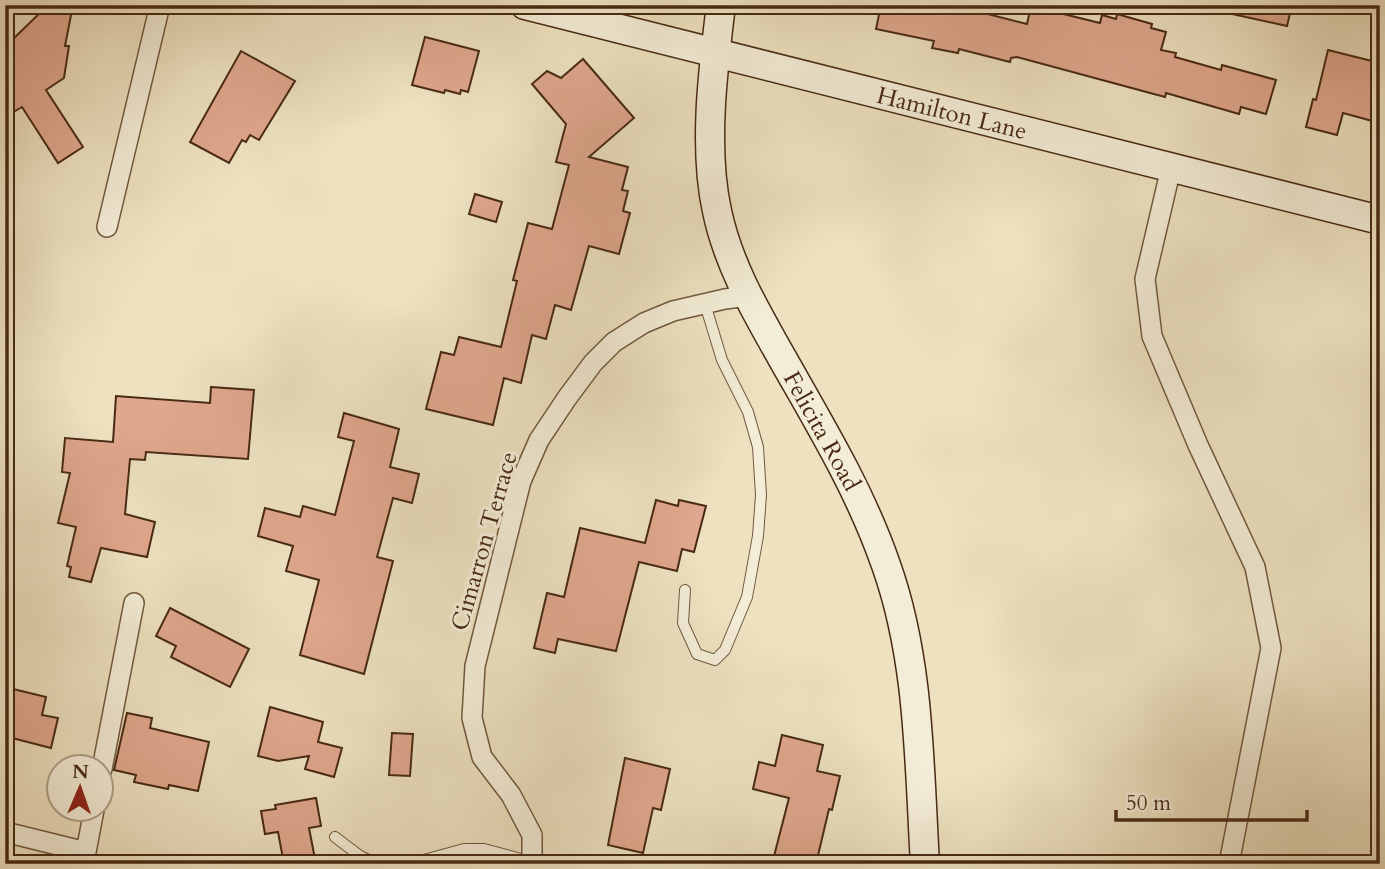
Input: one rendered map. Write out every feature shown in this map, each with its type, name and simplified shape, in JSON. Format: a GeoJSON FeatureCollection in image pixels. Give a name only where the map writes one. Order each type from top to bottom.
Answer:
{"type":"FeatureCollection","features":[{"type":"Feature","properties":{"kind":"main road","name":"Hamilton Lane"},"geometry":{"type":"LineString","coordinates":[[525,5],[1380,220]]}},
{"type":"Feature","properties":{"kind":"main road","name":"Felicita Road"},"geometry":{"type":"LineString","coordinates":[[721,5],[711,106],[716,210],[729,254],[747,296],[857,491],[887,566],[906,641],[914,694],[925,864]]}},
{"type":"Feature","properties":{"kind":"street"},"geometry":{"type":"LineString","coordinates":[[107,227],[160,5]]}},
{"type":"Feature","properties":{"kind":"street"},"geometry":{"type":"LineString","coordinates":[[1171,168],[1145,279],[1153,336],[1198,445],[1255,567],[1271,648],[1229,864]]}},
{"type":"Feature","properties":{"kind":"street","name":"Cimarron Terrace"},"geometry":{"type":"LineString","coordinates":[[532,863],[532,835],[511,795],[482,757],[472,718],[475,666],[522,481],[539,440],[560,408],[593,363],[614,342],[644,323],[673,312],[747,296]]}},
{"type":"Feature","properties":{"kind":"street"},"geometry":{"type":"LineString","coordinates":[[105,754],[134,603]]}},
{"type":"Feature","properties":{"kind":"street"},"geometry":{"type":"LineString","coordinates":[[5,832],[86,852],[91,824]]}},
{"type":"Feature","properties":{"kind":"lane"},"geometry":{"type":"LineString","coordinates":[[685,590],[682,623],[697,654],[715,660],[725,650],[747,597],[758,536],[761,495],[758,447],[752,424],[722,360],[705,304]]}},
{"type":"Feature","properties":{"kind":"lane"},"geometry":{"type":"LineString","coordinates":[[335,837],[360,856],[377,864]]}},
{"type":"Feature","properties":{"kind":"lane"},"geometry":{"type":"LineString","coordinates":[[409,864],[464,849],[493,850],[532,863]]}},
{"type":"Feature","properties":{"kind":"building"},"geometry":{"type":"Polygon","coordinates":[[[48,5],[73,5],[65,46],[69,46],[64,78],[46,90],[83,147],[58,163],[22,107],[5,117],[7,45],[48,5]]]}},
{"type":"Feature","properties":{"kind":"building"},"geometry":{"type":"Polygon","coordinates":[[[881,5],[969,5],[968,9],[1027,24],[1031,6],[1100,23],[1102,15],[1116,19],[1117,14],[1152,24],[1151,28],[1166,32],[1161,50],[1176,53],[1175,57],[1221,70],[1222,65],[1276,80],[1266,114],[1241,107],[1239,114],[1166,93],[1165,97],[1017,57],[1011,58],[1010,62],[959,49],[958,53],[932,48],[934,41],[876,29],[881,5]]]}},
{"type":"Feature","properties":{"kind":"building"},"geometry":{"type":"Polygon","coordinates":[[[1233,5],[1292,5],[1287,26],[1232,14],[1233,5]]]}},
{"type":"Feature","properties":{"kind":"building"},"geometry":{"type":"Polygon","coordinates":[[[425,37],[479,51],[468,92],[461,90],[460,94],[445,90],[444,93],[412,85],[425,37]]]}},
{"type":"Feature","properties":{"kind":"building"},"geometry":{"type":"Polygon","coordinates":[[[1328,50],[1380,63],[1380,107],[1376,122],[1343,113],[1337,135],[1306,127],[1313,99],[1316,100],[1328,50]]]}},
{"type":"Feature","properties":{"kind":"building"},"geometry":{"type":"Polygon","coordinates":[[[241,51],[295,81],[259,140],[250,135],[246,142],[242,140],[229,163],[190,142],[241,51]]]}},
{"type":"Feature","properties":{"kind":"building"},"geometry":{"type":"Polygon","coordinates":[[[583,59],[634,118],[589,157],[628,167],[622,190],[628,191],[623,211],[630,213],[619,254],[589,246],[571,310],[555,305],[546,339],[532,335],[521,383],[504,378],[493,425],[426,409],[441,352],[454,355],[459,337],[501,347],[517,281],[513,280],[528,223],[552,229],[569,165],[556,162],[566,124],[532,84],[547,71],[561,78],[583,59]]]}},
{"type":"Feature","properties":{"kind":"building"},"geometry":{"type":"Polygon","coordinates":[[[475,194],[502,202],[496,222],[469,214],[475,194]]]}},
{"type":"Feature","properties":{"kind":"building"},"geometry":{"type":"Polygon","coordinates":[[[211,387],[254,390],[248,459],[146,452],[145,460],[130,459],[125,514],[155,522],[147,557],[101,548],[91,582],[69,577],[71,567],[67,566],[76,527],[58,523],[70,473],[62,472],[65,438],[113,442],[116,396],[210,403],[211,387]]]}},
{"type":"Feature","properties":{"kind":"building"},"geometry":{"type":"Polygon","coordinates":[[[344,413],[399,429],[390,467],[419,474],[412,503],[393,498],[377,557],[393,561],[364,674],[300,655],[319,580],[286,571],[293,546],[258,536],[265,508],[300,517],[303,506],[335,515],[354,441],[338,437],[344,413]]]}},
{"type":"Feature","properties":{"kind":"building"},"geometry":{"type":"Polygon","coordinates":[[[656,500],[678,506],[679,500],[706,506],[694,552],[682,549],[677,571],[639,562],[616,651],[558,639],[555,653],[534,648],[547,593],[564,597],[580,528],[645,543],[656,500]]]}},
{"type":"Feature","properties":{"kind":"building"},"geometry":{"type":"Polygon","coordinates":[[[170,608],[249,649],[230,687],[171,657],[176,646],[156,636],[170,608]]]}},
{"type":"Feature","properties":{"kind":"building"},"geometry":{"type":"Polygon","coordinates":[[[5,687],[46,697],[42,715],[58,718],[51,748],[12,738],[13,735],[5,733],[5,687]]]}},
{"type":"Feature","properties":{"kind":"building"},"geometry":{"type":"Polygon","coordinates":[[[270,707],[323,722],[318,742],[342,748],[334,777],[305,769],[309,756],[278,761],[258,756],[270,707]]]}},
{"type":"Feature","properties":{"kind":"building"},"geometry":{"type":"Polygon","coordinates":[[[127,713],[152,718],[150,728],[209,742],[198,791],[169,785],[168,789],[134,782],[136,775],[116,770],[127,713]]]}},
{"type":"Feature","properties":{"kind":"building"},"geometry":{"type":"Polygon","coordinates":[[[392,733],[413,734],[410,776],[389,775],[392,733]]]}},
{"type":"Feature","properties":{"kind":"building"},"geometry":{"type":"Polygon","coordinates":[[[782,735],[823,745],[817,771],[840,776],[816,864],[772,864],[789,798],[753,789],[759,762],[775,766],[782,735]]]}},
{"type":"Feature","properties":{"kind":"building"},"geometry":{"type":"Polygon","coordinates":[[[625,758],[670,769],[661,810],[653,808],[643,853],[608,845],[625,758]]]}},
{"type":"Feature","properties":{"kind":"building"},"geometry":{"type":"Polygon","coordinates":[[[316,798],[321,826],[309,828],[316,864],[284,864],[278,832],[265,834],[261,811],[276,809],[275,805],[316,798]]]}}]}
